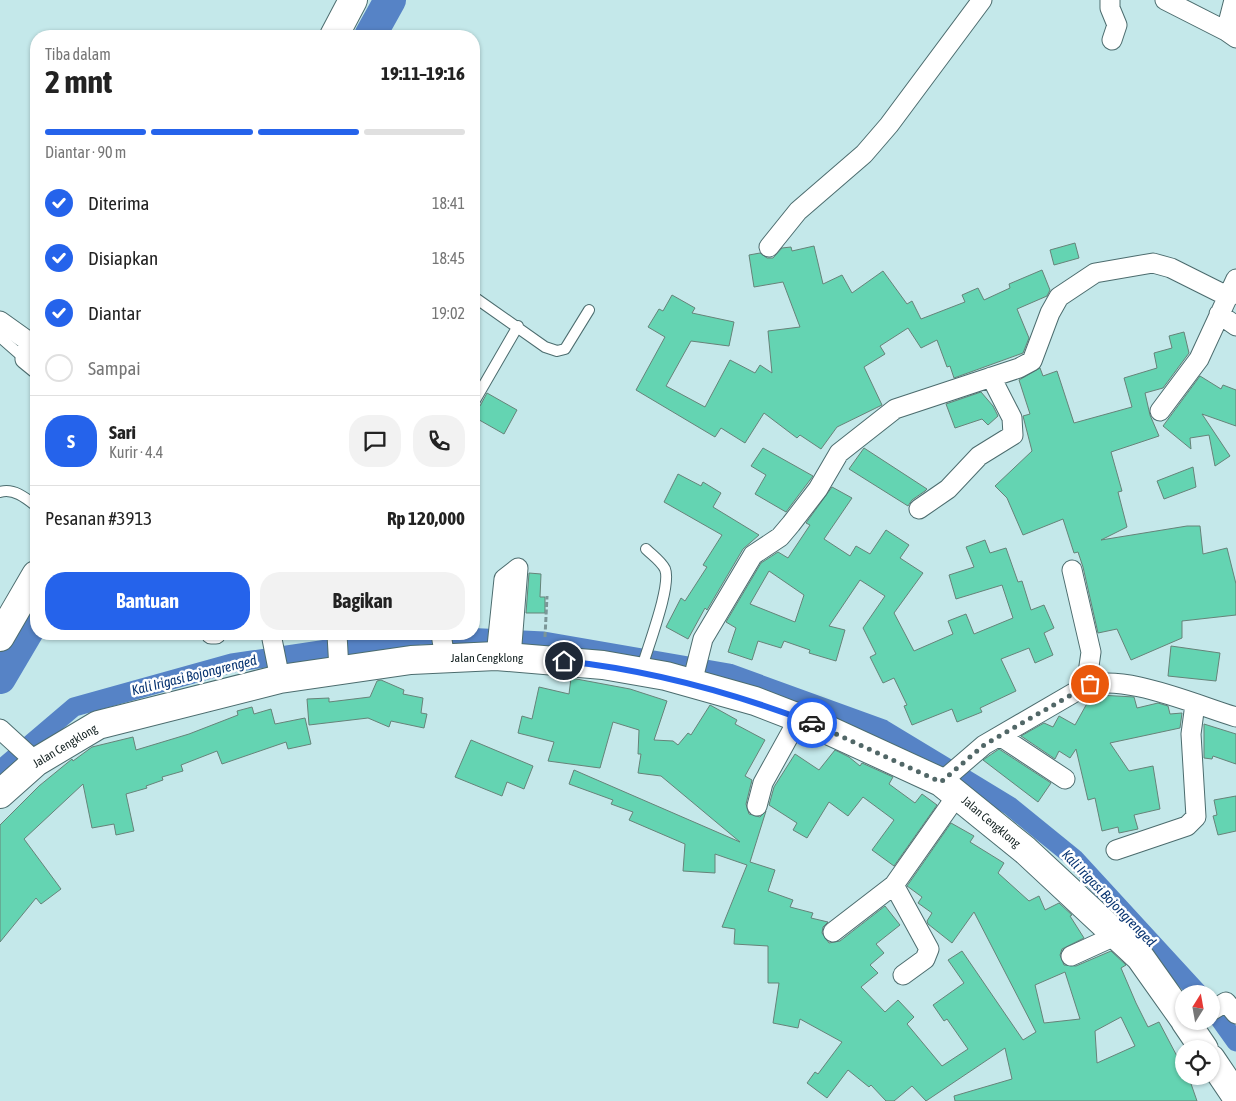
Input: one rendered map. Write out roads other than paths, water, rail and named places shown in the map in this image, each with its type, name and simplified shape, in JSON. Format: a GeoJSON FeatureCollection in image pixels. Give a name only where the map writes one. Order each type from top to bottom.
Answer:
{"type":"FeatureCollection","features":[{"type":"Feature","properties":{"kind":"main road"},"geometry":{"type":"LineString","coordinates":[[337,30],[353,0]]}},
{"type":"Feature","properties":{"kind":"main road"},"geometry":{"type":"LineString","coordinates":[[0,637],[30,585]]}},
{"type":"Feature","properties":{"kind":"main road","name":"Jalan Cengklong"},"geometry":{"type":"LineString","coordinates":[[0,794],[27,754],[98,725],[279,674],[345,664],[411,660],[443,647],[504,650],[584,663],[642,668],[693,677],[799,718],[950,784],[1025,850],[1140,957],[1175,1004]]}},
{"type":"Feature","properties":{"kind":"main road"},"geometry":{"type":"LineString","coordinates":[[1220,1071],[1234,1090]]}},
{"type":"Feature","properties":{"kind":"street"},"geometry":{"type":"LineString","coordinates":[[769,247],[798,211],[864,154],[889,125],[982,0]]}},
{"type":"Feature","properties":{"kind":"street"},"geometry":{"type":"LineString","coordinates":[[1110,0],[1110,8],[1117,25],[1112,40]]}},
{"type":"Feature","properties":{"kind":"street"},"geometry":{"type":"LineString","coordinates":[[1164,0],[1231,34],[1234,0]]}},
{"type":"Feature","properties":{"kind":"street"},"geometry":{"type":"LineString","coordinates":[[693,677],[703,639],[752,554],[780,537],[818,490],[839,453],[894,409],[1019,368],[1032,361],[1050,313],[1059,297],[1095,273],[1153,263],[1233,288],[1219,314],[1199,360],[1160,411]]}},
{"type":"Feature","properties":{"kind":"street"},"geometry":{"type":"LineString","coordinates":[[1219,314],[1236,326]]}},
{"type":"Feature","properties":{"kind":"street"},"geometry":{"type":"LineString","coordinates":[[0,321],[28,341],[30,356]]}},
{"type":"Feature","properties":{"kind":"street"},"geometry":{"type":"LineString","coordinates":[[919,509],[948,489],[979,456],[1013,435],[1012,418],[991,377]]}},
{"type":"Feature","properties":{"kind":"street"},"geometry":{"type":"LineString","coordinates":[[1072,570],[1091,652],[1088,673],[1082,688]]}},
{"type":"Feature","properties":{"kind":"street"},"geometry":{"type":"LineString","coordinates":[[504,650],[508,595]]}},
{"type":"Feature","properties":{"kind":"street"},"geometry":{"type":"LineString","coordinates":[[272,640],[279,674]]}},
{"type":"Feature","properties":{"kind":"street"},"geometry":{"type":"LineString","coordinates":[[343,640],[345,664]]}},
{"type":"Feature","properties":{"kind":"street"},"geometry":{"type":"LineString","coordinates":[[833,932],[894,885],[950,784],[992,740],[1082,688],[1097,682],[1152,690],[1236,717]]}},
{"type":"Feature","properties":{"kind":"street"},"geometry":{"type":"LineString","coordinates":[[1116,850],[1187,826],[1196,817],[1190,734],[1196,704]]}},
{"type":"Feature","properties":{"kind":"street"},"geometry":{"type":"LineString","coordinates":[[758,806],[763,784],[799,718]]}},
{"type":"Feature","properties":{"kind":"street"},"geometry":{"type":"LineString","coordinates":[[0,729],[27,754]]}},
{"type":"Feature","properties":{"kind":"street"},"geometry":{"type":"LineString","coordinates":[[992,740],[1065,778]]}},
{"type":"Feature","properties":{"kind":"street"},"geometry":{"type":"LineString","coordinates":[[894,885],[929,949],[925,959],[903,975]]}},
{"type":"Feature","properties":{"kind":"street"},"geometry":{"type":"LineString","coordinates":[[1071,956],[1117,935]]}},
{"type":"Feature","properties":{"kind":"lane"},"geometry":{"type":"LineString","coordinates":[[480,301],[518,326],[545,347],[557,351],[566,349],[589,310]]}},
{"type":"Feature","properties":{"kind":"lane"},"geometry":{"type":"LineString","coordinates":[[480,392],[518,326]]}},
{"type":"Feature","properties":{"kind":"lane"},"geometry":{"type":"LineString","coordinates":[[0,337],[30,362]]}},
{"type":"Feature","properties":{"kind":"lane"},"geometry":{"type":"LineString","coordinates":[[0,492],[5,490],[21,495],[30,502]]}},
{"type":"Feature","properties":{"kind":"lane"},"geometry":{"type":"LineString","coordinates":[[642,668],[667,578],[665,569],[646,549]]}},
{"type":"Feature","properties":{"kind":"waterway"},"geometry":{"type":"LineString","coordinates":[[373,30],[390,0]]}},
{"type":"Feature","properties":{"kind":"waterway"},"geometry":{"type":"LineString","coordinates":[[0,678],[30,627]]}},
{"type":"Feature","properties":{"kind":"waterway","name":"Kali Irigasi Bojongrenged"},"geometry":{"type":"LineString","coordinates":[[480,638],[544,641],[729,673],[883,729],[1010,806],[1074,858],[1191,985]]}},
{"type":"Feature","properties":{"kind":"waterway","name":"Kali Irigasi Bojongrenged"},"geometry":{"type":"LineString","coordinates":[[0,770],[74,707],[232,663],[387,640]]}},
{"type":"Feature","properties":{"kind":"waterway","name":"Kali Irigasi Bojongrenged"},"geometry":{"type":"LineString","coordinates":[[1220,1020],[1236,1042]]}}]}
